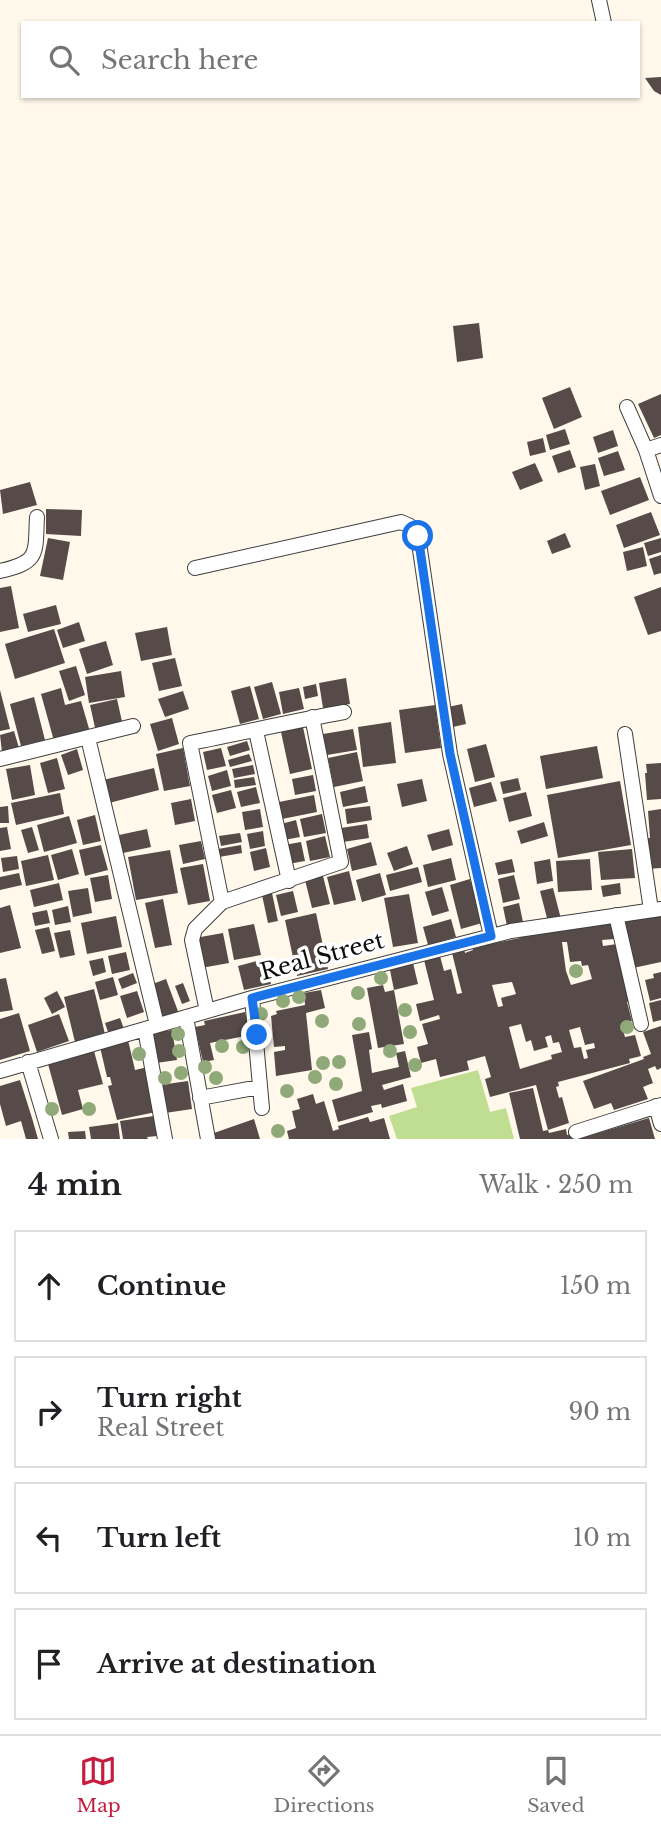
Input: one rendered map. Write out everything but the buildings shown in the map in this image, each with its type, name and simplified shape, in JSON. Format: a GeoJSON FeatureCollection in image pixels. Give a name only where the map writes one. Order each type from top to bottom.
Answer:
{"type":"FeatureCollection","features":[{"type":"Feature","properties":{"kind":"street"},"geometry":{"type":"LineString","coordinates":[[599,0],[604,21]]}},
{"type":"Feature","properties":{"kind":"street"},"geometry":{"type":"LineString","coordinates":[[627,407],[646,450],[661,496]]}},
{"type":"Feature","properties":{"kind":"street"},"geometry":{"type":"LineString","coordinates":[[646,450],[661,445]]}},
{"type":"Feature","properties":{"kind":"street"},"geometry":{"type":"LineString","coordinates":[[0,571],[23,565],[33,556],[36,549],[37,517]]}},
{"type":"Feature","properties":{"kind":"street"},"geometry":{"type":"LineString","coordinates":[[195,568],[401,522],[410,526],[418,536],[450,754],[491,936]]}},
{"type":"Feature","properties":{"kind":"street"},"geometry":{"type":"LineString","coordinates":[[222,902],[190,743],[344,712]]}},
{"type":"Feature","properties":{"kind":"street"},"geometry":{"type":"LineString","coordinates":[[207,1011],[192,940],[195,929],[222,902],[341,862],[312,717]]}},
{"type":"Feature","properties":{"kind":"street"},"geometry":{"type":"LineString","coordinates":[[0,759],[133,726]]}},
{"type":"Feature","properties":{"kind":"street"},"geometry":{"type":"LineString","coordinates":[[256,731],[289,881]]}},
{"type":"Feature","properties":{"kind":"street"},"geometry":{"type":"LineString","coordinates":[[625,734],[656,909]]}},
{"type":"Feature","properties":{"kind":"street"},"geometry":{"type":"LineString","coordinates":[[88,738],[151,1027],[164,1139]]}},
{"type":"Feature","properties":{"kind":"street","name":"Real Street"},"geometry":{"type":"LineString","coordinates":[[0,1071],[252,998],[491,936],[524,928],[656,909]]}},
{"type":"Feature","properties":{"kind":"street"},"geometry":{"type":"LineString","coordinates":[[616,915],[641,1024]]}},
{"type":"Feature","properties":{"kind":"street"},"geometry":{"type":"LineString","coordinates":[[252,998],[262,1108]]}},
{"type":"Feature","properties":{"kind":"street"},"geometry":{"type":"LineString","coordinates":[[186,1017],[208,1139]]}},
{"type":"Feature","properties":{"kind":"street"},"geometry":{"type":"LineString","coordinates":[[28,1062],[51,1139]]}},
{"type":"Feature","properties":{"kind":"street"},"geometry":{"type":"LineString","coordinates":[[200,1098],[260,1087]]}},
{"type":"Feature","properties":{"kind":"street"},"geometry":{"type":"LineString","coordinates":[[576,1132],[658,1106],[661,1124]]}},
{"type":"Feature","properties":{"kind":"green space"},"geometry":{"type":"Polygon","coordinates":[[[478,1070],[490,1112],[506,1108],[514,1139],[397,1139],[389,1116],[417,1107],[411,1088],[478,1070]]]}},
{"type":"Feature","properties":{"kind":"route"},"geometry":{"type":"LineString","coordinates":[[257,1035],[252,998],[491,936],[450,754],[418,536]]}}]}
